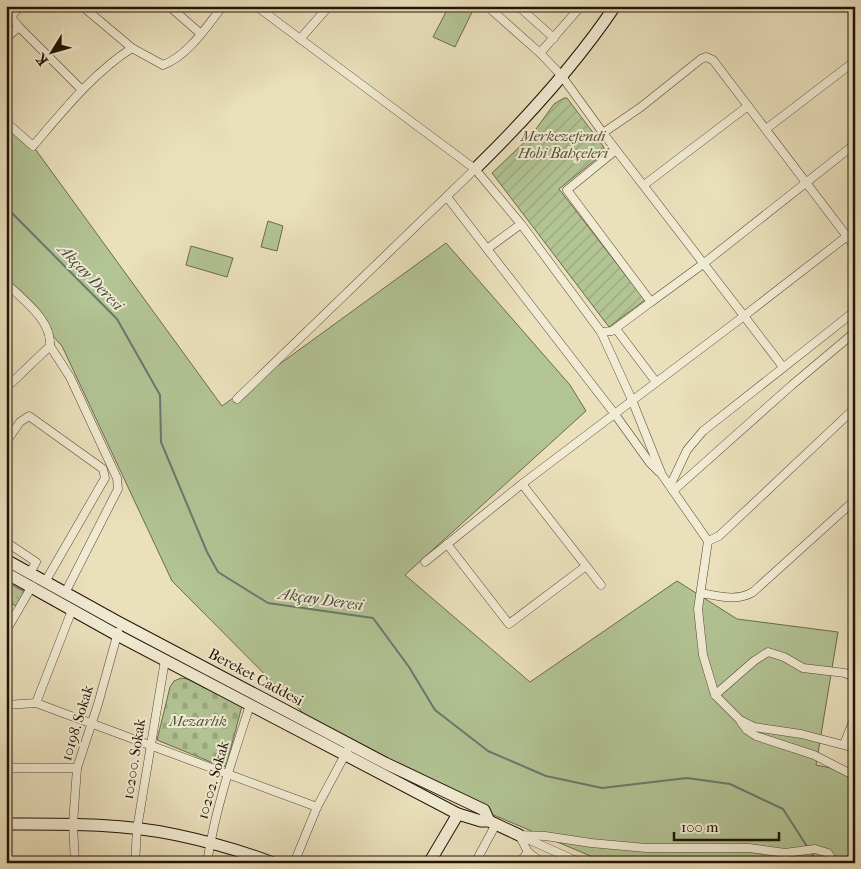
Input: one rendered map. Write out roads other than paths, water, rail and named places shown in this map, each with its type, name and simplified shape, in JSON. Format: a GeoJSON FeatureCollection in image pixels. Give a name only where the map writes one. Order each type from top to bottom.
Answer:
{"type":"FeatureCollection","features":[{"type":"Feature","properties":{"kind":"street"},"geometry":{"type":"LineString","coordinates":[[20,6],[8,13],[19,27],[82,90]]}},
{"type":"Feature","properties":{"kind":"street"},"geometry":{"type":"LineString","coordinates":[[82,6],[132,48],[163,65],[175,60],[201,34],[223,6]]}},
{"type":"Feature","properties":{"kind":"street"},"geometry":{"type":"LineString","coordinates":[[169,6],[201,34]]}},
{"type":"Feature","properties":{"kind":"street"},"geometry":{"type":"LineString","coordinates":[[256,6],[475,169],[521,224],[601,332],[632,400],[662,475]]}},
{"type":"Feature","properties":{"kind":"street"},"geometry":{"type":"LineString","coordinates":[[518,6],[554,38]]}},
{"type":"Feature","properties":{"kind":"street"},"geometry":{"type":"LineString","coordinates":[[540,53],[581,6]]}},
{"type":"Feature","properties":{"kind":"street"},"geometry":{"type":"LineString","coordinates":[[237,399],[521,124],[602,26],[615,6]]}},
{"type":"Feature","properties":{"kind":"street"},"geometry":{"type":"LineString","coordinates":[[300,39],[328,7]]}},
{"type":"Feature","properties":{"kind":"street"},"geometry":{"type":"LineString","coordinates":[[491,7],[561,75],[603,133],[783,367]]}},
{"type":"Feature","properties":{"kind":"street"},"geometry":{"type":"LineString","coordinates":[[6,38],[19,27]]}},
{"type":"Feature","properties":{"kind":"street"},"geometry":{"type":"LineString","coordinates":[[6,122],[33,146],[82,90],[115,59],[132,48]]}},
{"type":"Feature","properties":{"kind":"street"},"geometry":{"type":"LineString","coordinates":[[603,133],[641,107],[706,57],[713,60],[855,247]]}},
{"type":"Feature","properties":{"kind":"street"},"geometry":{"type":"LineString","coordinates":[[766,130],[855,61]]}},
{"type":"Feature","properties":{"kind":"street"},"geometry":{"type":"LineString","coordinates":[[644,185],[748,106]]}},
{"type":"Feature","properties":{"kind":"street"},"geometry":{"type":"LineString","coordinates":[[601,332],[612,331],[703,264],[855,144]]}},
{"type":"Feature","properties":{"kind":"street"},"geometry":{"type":"LineString","coordinates":[[616,150],[567,190],[650,302]]}},
{"type":"Feature","properties":{"kind":"street"},"geometry":{"type":"LineString","coordinates":[[447,197],[614,413],[650,463],[662,475],[708,541],[698,609],[703,655],[715,696],[740,720],[747,730],[756,736],[814,755],[855,776]]}},
{"type":"Feature","properties":{"kind":"street"},"geometry":{"type":"LineString","coordinates":[[487,249],[521,224]]}},
{"type":"Feature","properties":{"kind":"street"},"geometry":{"type":"LineString","coordinates":[[425,562],[522,484],[855,230]]}},
{"type":"Feature","properties":{"kind":"street"},"geometry":{"type":"LineString","coordinates":[[6,283],[42,319],[49,333],[50,346],[70,377],[118,484],[118,489],[65,593]]}},
{"type":"Feature","properties":{"kind":"street"},"geometry":{"type":"LineString","coordinates":[[671,488],[687,450],[696,437],[855,310]]}},
{"type":"Feature","properties":{"kind":"street"},"geometry":{"type":"LineString","coordinates":[[616,328],[656,382]]}},
{"type":"Feature","properties":{"kind":"street"},"geometry":{"type":"LineString","coordinates":[[671,488],[855,332]]}},
{"type":"Feature","properties":{"kind":"street"},"geometry":{"type":"LineString","coordinates":[[6,388],[50,346]]}},
{"type":"Feature","properties":{"kind":"street"},"geometry":{"type":"LineString","coordinates":[[708,541],[719,536],[855,408]]}},
{"type":"Feature","properties":{"kind":"street"},"geometry":{"type":"LineString","coordinates":[[6,442],[20,422],[29,416],[103,469],[105,478],[45,582]]}},
{"type":"Feature","properties":{"kind":"street"},"geometry":{"type":"LineString","coordinates":[[522,484],[602,585]]}},
{"type":"Feature","properties":{"kind":"street"},"geometry":{"type":"LineString","coordinates":[[701,593],[735,598],[753,592],[855,500]]}},
{"type":"Feature","properties":{"kind":"street"},"geometry":{"type":"LineString","coordinates":[[6,542],[36,562],[30,573]]}},
{"type":"Feature","properties":{"kind":"street"},"geometry":{"type":"LineString","coordinates":[[447,544],[509,624],[586,566]]}},
{"type":"Feature","properties":{"kind":"street","name":"Bereket Caddesi"},"geometry":{"type":"LineString","coordinates":[[6,560],[458,814],[493,823],[519,835]]}},
{"type":"Feature","properties":{"kind":"street","name":"Bereket Caddesi"},"geometry":{"type":"LineString","coordinates":[[6,573],[117,635],[250,705],[484,810],[493,823]]}},
{"type":"Feature","properties":{"kind":"street"},"geometry":{"type":"LineString","coordinates":[[6,632],[32,586]]}},
{"type":"Feature","properties":{"kind":"street"},"geometry":{"type":"LineString","coordinates":[[36,703],[72,610]]}},
{"type":"Feature","properties":{"kind":"street","name":"10198. Sokak"},"geometry":{"type":"LineString","coordinates":[[75,863],[72,824],[77,768],[121,623]]}},
{"type":"Feature","properties":{"kind":"street"},"geometry":{"type":"LineString","coordinates":[[715,696],[754,661],[768,652],[784,657],[803,668],[845,673],[855,678]]}},
{"type":"Feature","properties":{"kind":"street","name":"10200. Sokak"},"geometry":{"type":"LineString","coordinates":[[135,863],[137,829],[165,660]]}},
{"type":"Feature","properties":{"kind":"street"},"geometry":{"type":"LineString","coordinates":[[6,705],[36,703],[317,807]]}},
{"type":"Feature","properties":{"kind":"street","name":"10202. Sokak"},"geometry":{"type":"LineString","coordinates":[[207,863],[227,774],[250,705]]}},
{"type":"Feature","properties":{"kind":"street"},"geometry":{"type":"LineString","coordinates":[[844,744],[855,717]]}},
{"type":"Feature","properties":{"kind":"street"},"geometry":{"type":"LineString","coordinates":[[740,720],[754,727],[801,734],[855,748]]}},
{"type":"Feature","properties":{"kind":"street"},"geometry":{"type":"LineString","coordinates":[[294,863],[317,807],[347,750]]}},
{"type":"Feature","properties":{"kind":"street"},"geometry":{"type":"LineString","coordinates":[[6,768],[77,768]]}},
{"type":"Feature","properties":{"kind":"street"},"geometry":{"type":"LineString","coordinates":[[429,863],[458,814]]}},
{"type":"Feature","properties":{"kind":"street"},"geometry":{"type":"LineString","coordinates":[[475,863],[493,823]]}},
{"type":"Feature","properties":{"kind":"street"},"geometry":{"type":"LineString","coordinates":[[6,824],[72,824],[137,829],[210,843],[244,852],[273,863]]}},
{"type":"Feature","properties":{"kind":"street"},"geometry":{"type":"LineString","coordinates":[[519,835],[528,852],[542,863]]}},
{"type":"Feature","properties":{"kind":"street"},"geometry":{"type":"LineString","coordinates":[[519,835],[581,863]]}},
{"type":"Feature","properties":{"kind":"street"},"geometry":{"type":"LineString","coordinates":[[519,835],[545,836],[591,843],[646,848],[749,848],[785,853],[815,849],[828,853],[835,863]]}},
{"type":"Feature","properties":{"kind":"street"},"geometry":{"type":"LineString","coordinates":[[519,863],[528,852]]}},
{"type":"Feature","properties":{"kind":"waterway","name":"Akçay Deresi"},"geometry":{"type":"LineString","coordinates":[[6,207],[117,319],[160,395],[161,442],[207,552],[218,572],[268,603],[373,618],[409,667],[435,710],[488,751],[546,776],[602,788],[687,778],[730,784],[783,809],[808,848]]}},
{"type":"Feature","properties":{"kind":"waterway","name":"Akçay Deresi"},"geometry":{"type":"LineString","coordinates":[[811,852],[817,863]]}},
{"type":"Feature","properties":{"kind":"park label","name":"Merkezefendi Hobi Bahçeleri"},"geometry":{"type":"Point","coordinates":[563,144]}},
{"type":"Feature","properties":{"kind":"park label","name":"Mezarlık"},"geometry":{"type":"Point","coordinates":[198,721]}}]}
